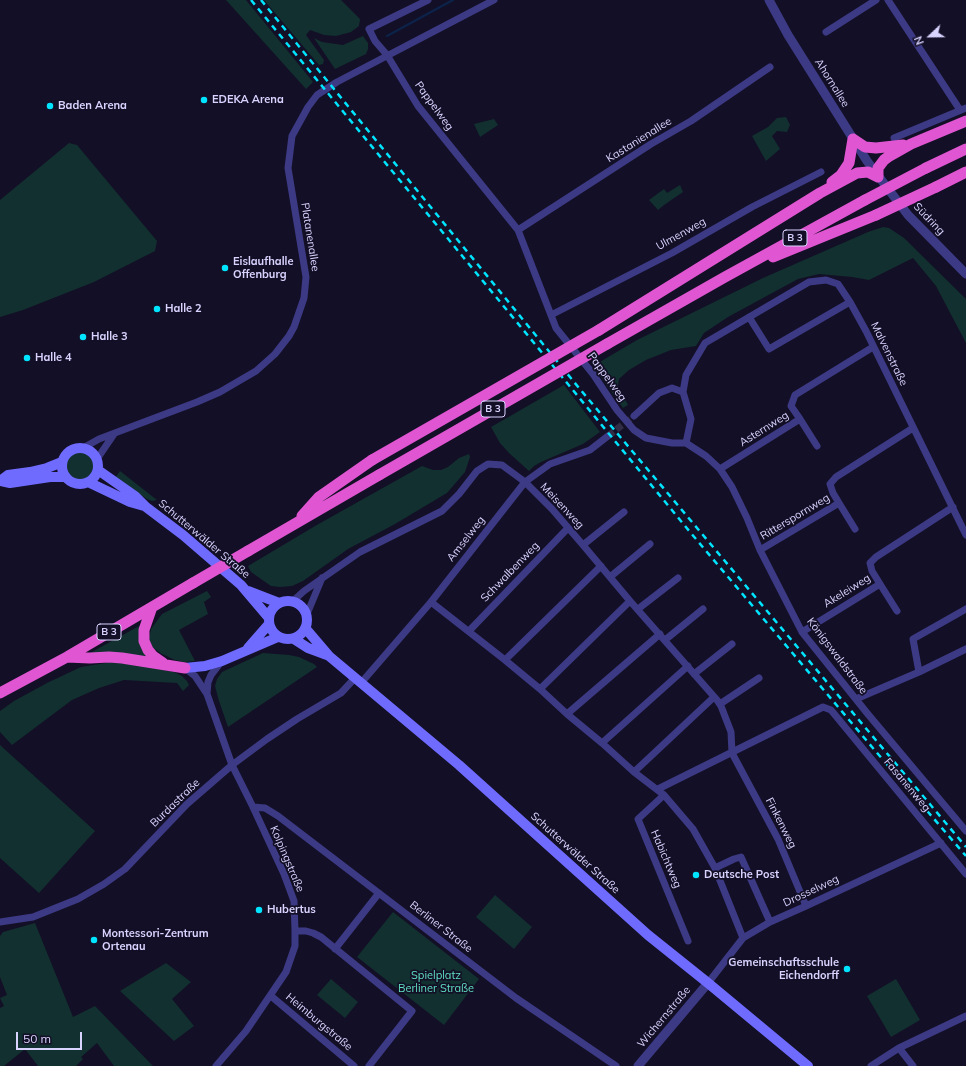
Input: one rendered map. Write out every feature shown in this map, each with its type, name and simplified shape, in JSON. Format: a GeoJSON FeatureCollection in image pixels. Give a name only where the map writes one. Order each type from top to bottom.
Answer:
{"type":"FeatureCollection","features":[{"type":"Feature","properties":{"kind":"highway"},"geometry":{"type":"LineString","coordinates":[[295,524],[319,496],[372,460],[600,330],[820,193],[857,173],[868,172],[878,177],[878,168],[884,160],[911,144],[966,121]]}},
{"type":"Feature","properties":{"kind":"highway"},"geometry":{"type":"LineString","coordinates":[[820,193],[841,175],[849,163],[853,139],[865,146],[876,148],[911,144]]}},
{"type":"Feature","properties":{"kind":"highway","name":"B 3"},"geometry":{"type":"LineString","coordinates":[[0,693],[66,657],[379,475],[725,277],[865,200],[966,149]]}},
{"type":"Feature","properties":{"kind":"highway"},"geometry":{"type":"LineString","coordinates":[[725,277],[876,215],[966,172]]}},
{"type":"Feature","properties":{"kind":"highway"},"geometry":{"type":"LineString","coordinates":[[152,607],[144,630],[144,641],[148,650],[153,656],[165,664]]}},
{"type":"Feature","properties":{"kind":"highway"},"geometry":{"type":"LineString","coordinates":[[66,657],[122,658],[185,668]]}},
{"type":"Feature","properties":{"kind":"main road","name":"Schutterwälder Straße"},"geometry":{"type":"LineString","coordinates":[[146,507],[130,502],[88,482],[79,484],[70,481],[66,477],[50,477],[10,483],[0,481],[8,475],[36,470],[62,462],[72,449],[83,448],[89,450],[94,454],[98,464],[146,507],[182,535],[241,585],[269,621]]}},
{"type":"Feature","properties":{"kind":"main road"},"geometry":{"type":"LineString","coordinates":[[62,462],[62,470],[66,477]]}},
{"type":"Feature","properties":{"kind":"main road"},"geometry":{"type":"LineString","coordinates":[[88,482],[94,477],[98,464]]}},
{"type":"Feature","properties":{"kind":"main road","name":"Schutterwälder Straße"},"geometry":{"type":"LineString","coordinates":[[246,590],[279,603]]}},
{"type":"Feature","properties":{"kind":"main road"},"geometry":{"type":"LineString","coordinates":[[246,650],[269,621],[271,612],[279,603],[292,601],[299,604],[304,608],[307,614],[308,624],[301,635],[294,639],[287,640],[278,637],[272,631],[269,621]]}},
{"type":"Feature","properties":{"kind":"main road","name":"Schutterwälder Straße"},"geometry":{"type":"LineString","coordinates":[[306,629],[329,656],[459,765],[648,935],[808,1066]]}},
{"type":"Feature","properties":{"kind":"main road"},"geometry":{"type":"LineString","coordinates":[[185,668],[205,666],[222,661],[278,637]]}},
{"type":"Feature","properties":{"kind":"main road","name":"Schutterwälder Straße"},"geometry":{"type":"LineString","coordinates":[[294,639],[308,648],[329,656]]}},
{"type":"Feature","properties":{"kind":"street"},"geometry":{"type":"LineString","coordinates":[[387,55],[369,30],[428,0]]}},
{"type":"Feature","properties":{"kind":"street","name":"Platanenallee"},"geometry":{"type":"LineString","coordinates":[[83,448],[99,439],[220,392],[256,371],[275,354],[294,327],[304,298],[306,277],[288,168],[292,136],[308,107],[317,95],[337,82],[494,0]]}},
{"type":"Feature","properties":{"kind":"street","name":"Ahornallee"},"geometry":{"type":"LineString","coordinates":[[768,0],[788,35],[878,177]]}},
{"type":"Feature","properties":{"kind":"street"},"geometry":{"type":"LineString","coordinates":[[826,32],[876,0]]}},
{"type":"Feature","properties":{"kind":"street"},"geometry":{"type":"LineString","coordinates":[[888,0],[963,109],[894,138]]}},
{"type":"Feature","properties":{"kind":"street","name":"Pappelweg"},"geometry":{"type":"LineString","coordinates":[[387,55],[418,106],[518,230],[556,328],[593,374],[617,410],[634,430],[646,438],[672,443],[686,443]]}},
{"type":"Feature","properties":{"kind":"street","name":"Kastanienallee"},"geometry":{"type":"LineString","coordinates":[[518,230],[651,144],[691,121],[770,67]]}},
{"type":"Feature","properties":{"kind":"street","name":"Ulmenweg"},"geometry":{"type":"LineString","coordinates":[[551,315],[672,253],[752,207],[821,172]]}},
{"type":"Feature","properties":{"kind":"street","name":"Südring"},"geometry":{"type":"LineString","coordinates":[[878,177],[908,215],[966,274]]}},
{"type":"Feature","properties":{"kind":"street"},"geometry":{"type":"LineString","coordinates":[[686,443],[691,419],[683,392],[686,375],[705,343],[808,282],[826,280],[838,284],[850,302],[769,349],[749,317]]}},
{"type":"Feature","properties":{"kind":"street","name":"Malvenstraße"},"geometry":{"type":"LineString","coordinates":[[850,302],[866,331],[966,535]]}},
{"type":"Feature","properties":{"kind":"street","name":"Asternweg"},"geometry":{"type":"LineString","coordinates":[[720,469],[800,419],[791,406],[795,395],[873,347]]}},
{"type":"Feature","properties":{"kind":"street"},"geometry":{"type":"LineString","coordinates":[[634,416],[659,393],[672,388],[683,392]]}},
{"type":"Feature","properties":{"kind":"street"},"geometry":{"type":"LineString","coordinates":[[800,419],[817,446]]}},
{"type":"Feature","properties":{"kind":"street","name":"Ritterspornweg"},"geometry":{"type":"LineString","coordinates":[[760,550],[839,503],[832,493],[830,484],[836,477],[913,428]]}},
{"type":"Feature","properties":{"kind":"street"},"geometry":{"type":"LineString","coordinates":[[98,464],[114,434]]}},
{"type":"Feature","properties":{"kind":"street","name":"Amselweg"},"geometry":{"type":"LineString","coordinates":[[358,680],[431,602],[525,482],[550,464],[590,450],[608,436]]}},
{"type":"Feature","properties":{"kind":"street","name":"Königswaldstraße"},"geometry":{"type":"LineString","coordinates":[[686,443],[706,456],[720,469],[732,487],[760,550],[802,632],[966,830]]}},
{"type":"Feature","properties":{"kind":"street","name":"Meisenweg"},"geometry":{"type":"LineString","coordinates":[[322,578],[360,552],[442,511],[459,494],[477,471],[488,464],[502,466],[525,482],[552,509],[720,704],[731,732],[732,752]]}},
{"type":"Feature","properties":{"kind":"street"},"geometry":{"type":"LineString","coordinates":[[839,503],[855,529]]}},
{"type":"Feature","properties":{"kind":"street","name":"Akeleiweg"},"geometry":{"type":"LineString","coordinates":[[802,632],[880,584],[872,572],[870,563],[876,557],[953,507]]}},
{"type":"Feature","properties":{"kind":"street","name":"Meisenweg"},"geometry":{"type":"LineString","coordinates":[[583,544],[624,512]]}},
{"type":"Feature","properties":{"kind":"street","name":"Schwalbenweg"},"geometry":{"type":"LineString","coordinates":[[469,631],[568,528]]}},
{"type":"Feature","properties":{"kind":"street"},"geometry":{"type":"LineString","coordinates":[[610,577],[650,544]]}},
{"type":"Feature","properties":{"kind":"street"},"geometry":{"type":"LineString","coordinates":[[505,660],[601,566]]}},
{"type":"Feature","properties":{"kind":"street"},"geometry":{"type":"LineString","coordinates":[[292,601],[322,578]]}},
{"type":"Feature","properties":{"kind":"street"},"geometry":{"type":"LineString","coordinates":[[307,614],[322,578]]}},
{"type":"Feature","properties":{"kind":"street"},"geometry":{"type":"LineString","coordinates":[[638,609],[678,578]]}},
{"type":"Feature","properties":{"kind":"street"},"geometry":{"type":"LineString","coordinates":[[880,584],[897,611]]}},
{"type":"Feature","properties":{"kind":"street"},"geometry":{"type":"LineString","coordinates":[[540,689],[630,601]]}},
{"type":"Feature","properties":{"kind":"street"},"geometry":{"type":"LineString","coordinates":[[431,602],[505,660],[634,772],[664,795],[693,829],[715,868],[743,938]]}},
{"type":"Feature","properties":{"kind":"street"},"geometry":{"type":"LineString","coordinates":[[665,640],[703,609]]}},
{"type":"Feature","properties":{"kind":"street"},"geometry":{"type":"LineString","coordinates":[[919,672],[913,639],[966,609]]}},
{"type":"Feature","properties":{"kind":"street"},"geometry":{"type":"LineString","coordinates":[[567,714],[660,634]]}},
{"type":"Feature","properties":{"kind":"street"},"geometry":{"type":"LineString","coordinates":[[694,674],[732,644]]}},
{"type":"Feature","properties":{"kind":"street"},"geometry":{"type":"LineString","coordinates":[[856,699],[919,672],[966,649]]}},
{"type":"Feature","properties":{"kind":"street","name":"Kolpingstraße"},"geometry":{"type":"LineString","coordinates":[[208,694],[208,682],[211,675],[222,661]]}},
{"type":"Feature","properties":{"kind":"street"},"geometry":{"type":"LineString","coordinates":[[602,743],[688,666]]}},
{"type":"Feature","properties":{"kind":"street","name":"Kolpingstraße"},"geometry":{"type":"LineString","coordinates":[[185,668],[195,676],[208,694],[232,765],[284,874],[294,901],[295,946],[286,972],[246,1031],[216,1066]]}},
{"type":"Feature","properties":{"kind":"street"},"geometry":{"type":"LineString","coordinates":[[720,704],[759,678]]}},
{"type":"Feature","properties":{"kind":"street","name":"Burdastraße"},"geometry":{"type":"LineString","coordinates":[[0,922],[33,917],[78,899],[104,884],[125,869],[187,804],[232,765],[267,739],[341,693],[358,680]]}},
{"type":"Feature","properties":{"kind":"street"},"geometry":{"type":"LineString","coordinates":[[634,772],[714,697]]}},
{"type":"Feature","properties":{"kind":"street","name":"Fasanenweg"},"geometry":{"type":"LineString","coordinates":[[732,752],[823,708],[831,710],[966,874]]}},
{"type":"Feature","properties":{"kind":"street"},"geometry":{"type":"LineString","coordinates":[[658,789],[732,752]]}},
{"type":"Feature","properties":{"kind":"street","name":"Finkenweg"},"geometry":{"type":"LineString","coordinates":[[732,752],[778,839],[806,906]]}},
{"type":"Feature","properties":{"kind":"street","name":"Habichtweg"},"geometry":{"type":"LineString","coordinates":[[664,795],[638,819],[688,941]]}},
{"type":"Feature","properties":{"kind":"street","name":"Berliner Straße"},"geometry":{"type":"LineString","coordinates":[[253,807],[265,808],[278,816],[516,998],[616,1066]]}},
{"type":"Feature","properties":{"kind":"street","name":"Drosselweg"},"geometry":{"type":"LineString","coordinates":[[708,983],[743,938],[770,922],[941,843]]}},
{"type":"Feature","properties":{"kind":"street"},"geometry":{"type":"LineString","coordinates":[[715,868],[741,857],[770,922]]}},
{"type":"Feature","properties":{"kind":"street"},"geometry":{"type":"LineString","coordinates":[[335,948],[379,893]]}},
{"type":"Feature","properties":{"kind":"street"},"geometry":{"type":"LineString","coordinates":[[295,931],[306,931],[321,937],[412,1011],[369,1066]]}},
{"type":"Feature","properties":{"kind":"street","name":"Wichernstraße"},"geometry":{"type":"LineString","coordinates":[[638,1066],[708,983]]}},
{"type":"Feature","properties":{"kind":"street","name":"Heimburgstraße"},"geometry":{"type":"LineString","coordinates":[[271,996],[354,1066]]}},
{"type":"Feature","properties":{"kind":"street"},"geometry":{"type":"LineString","coordinates":[[871,1066],[899,1048],[966,1016]]}},
{"type":"Feature","properties":{"kind":"street"},"geometry":{"type":"LineString","coordinates":[[899,1048],[914,1066]]}},
{"type":"Feature","properties":{"kind":"green space"},"geometry":{"type":"Polygon","coordinates":[[[226,0],[246,0],[313,82],[306,89],[226,0]]]}},
{"type":"Feature","properties":{"kind":"green space"},"geometry":{"type":"Polygon","coordinates":[[[264,0],[341,0],[360,19],[359,26],[351,32],[336,36],[324,35],[310,30],[306,35],[324,60],[323,64],[319,65],[264,0]]]}},
{"type":"Feature","properties":{"kind":"green space"},"geometry":{"type":"Polygon","coordinates":[[[363,36],[368,43],[366,54],[335,69],[314,38],[322,42],[343,45],[363,36]]]}},
{"type":"Feature","properties":{"kind":"green space"},"geometry":{"type":"Polygon","coordinates":[[[786,117],[790,125],[787,132],[777,131],[772,136],[780,149],[766,161],[752,136],[768,127],[777,118],[786,117]]]}},
{"type":"Feature","properties":{"kind":"green space"},"geometry":{"type":"Polygon","coordinates":[[[494,119],[498,125],[480,137],[474,124],[494,119]]]}},
{"type":"Feature","properties":{"kind":"green space"},"geometry":{"type":"Polygon","coordinates":[[[69,143],[77,145],[157,241],[155,251],[94,282],[23,310],[0,317],[0,200],[69,143]]]}},
{"type":"Feature","properties":{"kind":"green space"},"geometry":{"type":"Polygon","coordinates":[[[680,185],[683,192],[658,210],[649,200],[664,189],[667,193],[680,185]]]}},
{"type":"Feature","properties":{"kind":"green space"},"geometry":{"type":"Polygon","coordinates":[[[883,227],[889,228],[904,238],[966,299],[966,343],[936,286],[913,258],[869,280],[819,274],[798,279],[728,317],[704,333],[696,346],[671,350],[646,360],[629,370],[619,379],[618,386],[628,405],[623,408],[593,366],[637,340],[763,278],[868,232],[883,227]]]}},
{"type":"Feature","properties":{"kind":"green space"},"geometry":{"type":"Polygon","coordinates":[[[564,385],[600,432],[583,444],[541,462],[529,471],[500,443],[491,427],[564,385]]]}},
{"type":"Feature","properties":{"kind":"green space"},"geometry":{"type":"Polygon","coordinates":[[[80,452],[90,456],[94,466],[90,476],[80,480],[70,476],[66,466],[70,456],[80,452]]]}},
{"type":"Feature","properties":{"kind":"green space"},"geometry":{"type":"Polygon","coordinates":[[[469,454],[470,457],[465,472],[447,493],[395,524],[348,549],[303,581],[292,586],[271,586],[251,572],[248,566],[315,526],[422,466],[433,470],[441,470],[448,467],[459,458],[469,454]]]}},
{"type":"Feature","properties":{"kind":"green space"},"geometry":{"type":"Polygon","coordinates":[[[120,471],[157,500],[152,501],[147,499],[115,478],[120,471]]]}},
{"type":"Feature","properties":{"kind":"green space"},"geometry":{"type":"Polygon","coordinates":[[[207,591],[211,597],[204,602],[208,614],[179,630],[195,661],[184,662],[175,660],[152,647],[149,639],[151,629],[162,614],[207,591]]]}},
{"type":"Feature","properties":{"kind":"green space"},"geometry":{"type":"Polygon","coordinates":[[[141,625],[150,659],[90,653],[141,625]]]}},
{"type":"Feature","properties":{"kind":"green space"},"geometry":{"type":"Polygon","coordinates":[[[263,653],[299,657],[317,667],[228,727],[215,686],[217,679],[222,672],[263,653]]]}},
{"type":"Feature","properties":{"kind":"green space"},"geometry":{"type":"Polygon","coordinates":[[[112,662],[174,672],[182,676],[189,685],[183,691],[177,683],[124,680],[99,688],[72,700],[12,745],[0,732],[0,711],[14,701],[81,667],[112,662]]]}},
{"type":"Feature","properties":{"kind":"green space"},"geometry":{"type":"Polygon","coordinates":[[[0,745],[95,831],[39,893],[0,858],[0,745]]]}},
{"type":"Feature","properties":{"kind":"green space"},"geometry":{"type":"Polygon","coordinates":[[[495,895],[532,927],[514,949],[476,917],[495,895]]]}},
{"type":"Feature","properties":{"kind":"green space","name":"Spielplatz Berliner Straße"},"geometry":{"type":"Polygon","coordinates":[[[393,912],[479,979],[444,1025],[357,957],[393,912]]]}},
{"type":"Feature","properties":{"kind":"green space"},"geometry":{"type":"Polygon","coordinates":[[[35,923],[73,1017],[95,1006],[153,1066],[114,1066],[97,1043],[81,1057],[83,1059],[76,1066],[38,1066],[25,1049],[4,1066],[0,1066],[0,1008],[4,1006],[0,998],[7,995],[0,977],[0,936],[3,932],[35,923]]]}},
{"type":"Feature","properties":{"kind":"green space"},"geometry":{"type":"Polygon","coordinates":[[[166,963],[191,982],[172,999],[194,1026],[174,1041],[120,991],[166,963]]]}},
{"type":"Feature","properties":{"kind":"green space"},"geometry":{"type":"Polygon","coordinates":[[[331,979],[358,1002],[345,1018],[317,995],[331,979]]]}},
{"type":"Feature","properties":{"kind":"green space"},"geometry":{"type":"Polygon","coordinates":[[[896,979],[920,1020],[891,1037],[867,996],[896,979]]]}},
{"type":"Feature","properties":{"kind":"waterway"},"geometry":{"type":"LineString","coordinates":[[387,36],[453,0]]}},
{"type":"Feature","properties":{"kind":"tunnel"},"geometry":{"type":"LineString","coordinates":[[608,436],[634,416]]}},
{"type":"Feature","properties":{"kind":"railway"},"geometry":{"type":"LineString","coordinates":[[251,0],[690,532],[966,856]]}},
{"type":"Feature","properties":{"kind":"railway"},"geometry":{"type":"LineString","coordinates":[[261,0],[579,388],[966,847]]}},
{"type":"Feature","properties":{"kind":"place","name":"EDEKA Arena"},"geometry":{"type":"Point","coordinates":[204,100]}},
{"type":"Feature","properties":{"kind":"place","name":"Baden Arena"},"geometry":{"type":"Point","coordinates":[50,106]}},
{"type":"Feature","properties":{"kind":"place","name":"Eislaufhalle Offenburg"},"geometry":{"type":"Point","coordinates":[225,268]}},
{"type":"Feature","properties":{"kind":"place","name":"Halle 2"},"geometry":{"type":"Point","coordinates":[157,309]}},
{"type":"Feature","properties":{"kind":"place","name":"Halle 3"},"geometry":{"type":"Point","coordinates":[83,337]}},
{"type":"Feature","properties":{"kind":"place","name":"Halle 4"},"geometry":{"type":"Point","coordinates":[27,358]}},
{"type":"Feature","properties":{"kind":"place","name":"Deutsche Post"},"geometry":{"type":"Point","coordinates":[696,875]}},
{"type":"Feature","properties":{"kind":"place","name":"Hubertus"},"geometry":{"type":"Point","coordinates":[259,910]}},
{"type":"Feature","properties":{"kind":"place","name":"Montessori-Zentrum Ortenau"},"geometry":{"type":"Point","coordinates":[94,940]}},
{"type":"Feature","properties":{"kind":"place","name":"Gemeinschaftsschule Eichendorff"},"geometry":{"type":"Point","coordinates":[847,969]}}]}
